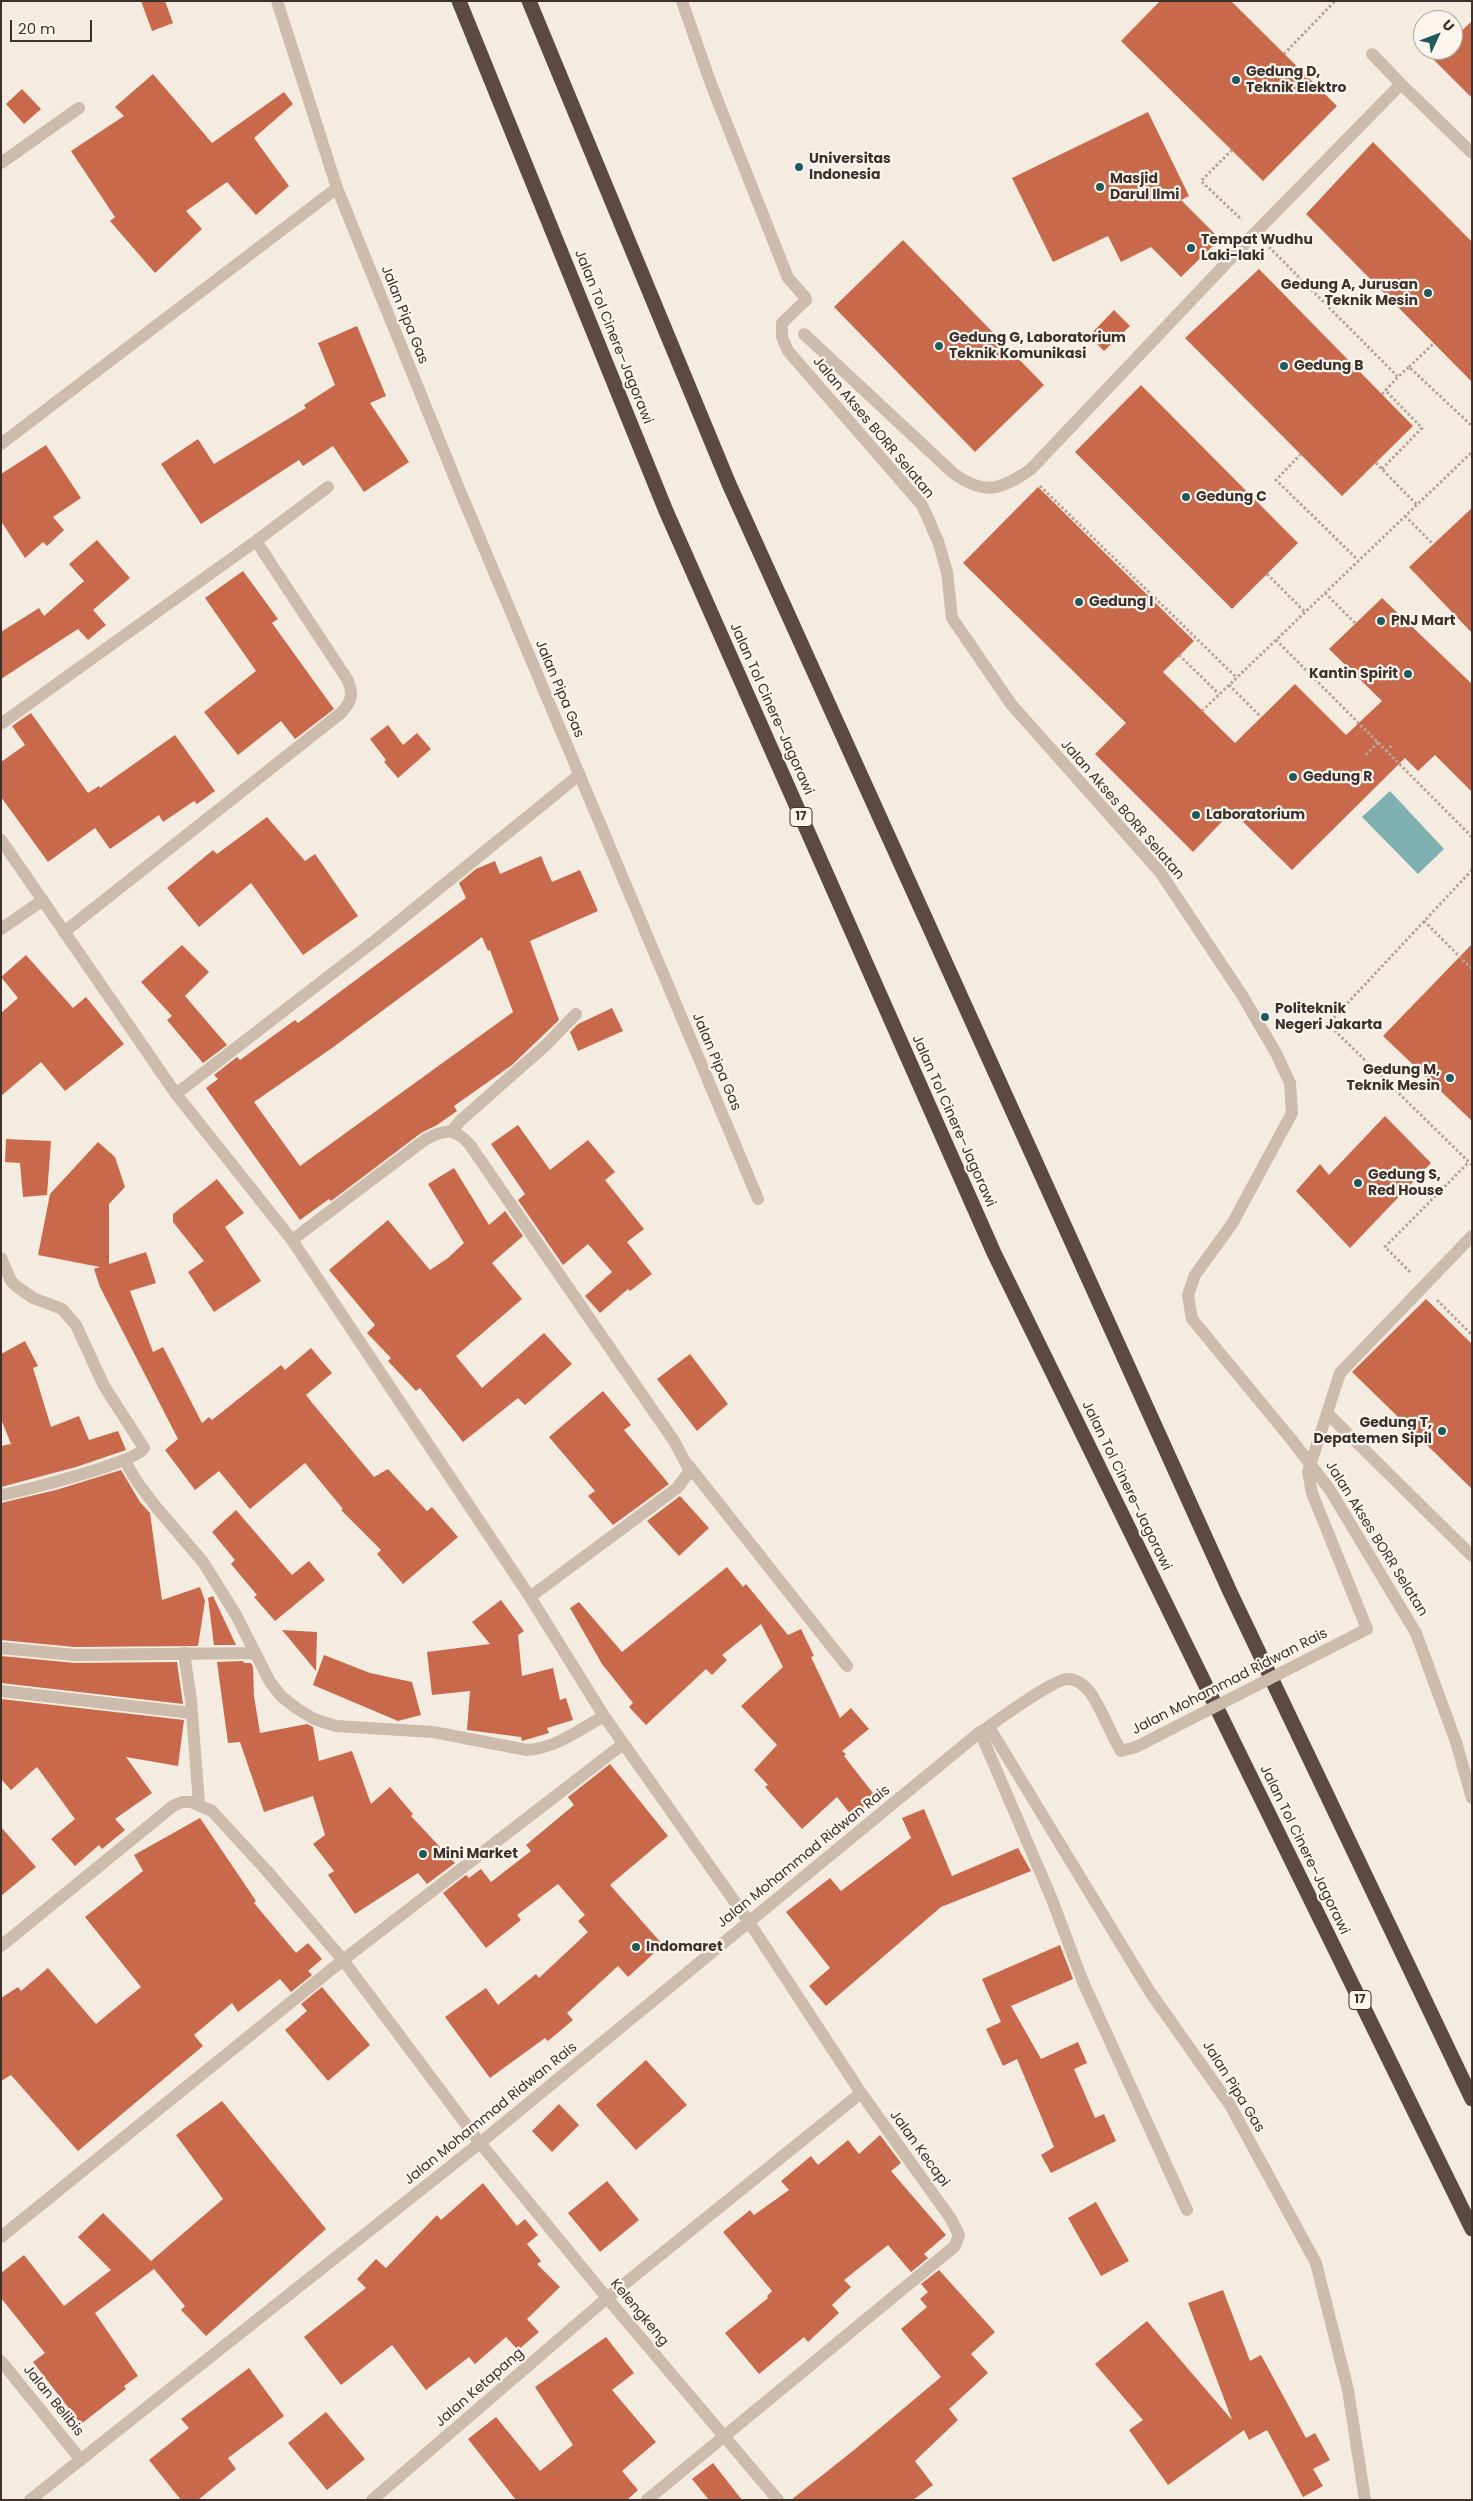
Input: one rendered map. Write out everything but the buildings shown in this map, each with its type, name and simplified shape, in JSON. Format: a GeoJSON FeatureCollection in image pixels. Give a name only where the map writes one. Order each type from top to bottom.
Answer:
{"type":"FeatureCollection","features":[{"type":"Feature","properties":{"kind":"highway","name":"Jalan Tol Cinere–Jagorawi"},"geometry":{"type":"LineString","coordinates":[[459,1],[666,511],[994,1254],[1472,2229]]}},
{"type":"Feature","properties":{"kind":"highway"},"geometry":{"type":"LineString","coordinates":[[529,1],[729,484],[1231,1594],[1472,2099]]}},
{"type":"Feature","properties":{"kind":"street","name":"Jalan Pipa Gas"},"geometry":{"type":"LineString","coordinates":[[277,1],[337,188],[579,775],[758,1199]]}},
{"type":"Feature","properties":{"kind":"street","name":"Jalan Akses BORR Selatan"},"geometry":{"type":"LineString","coordinates":[[682,1],[710,84],[788,278],[806,300],[782,323],[782,337],[788,350],[922,505],[938,540],[947,572],[952,618],[1011,704],[1160,872],[1242,995],[1276,1053],[1290,1083],[1292,1113],[1232,1224],[1196,1275],[1188,1295],[1192,1319],[1312,1464],[1330,1490],[1416,1633],[1456,1742],[1472,1798]]}},
{"type":"Feature","properties":{"kind":"street"},"geometry":{"type":"LineString","coordinates":[[1372,54],[1472,153]]}},
{"type":"Feature","properties":{"kind":"street"},"geometry":{"type":"LineString","coordinates":[[804,334],[953,473],[975,487],[992,489],[1026,472],[1401,84]]}},
{"type":"Feature","properties":{"kind":"street"},"geometry":{"type":"LineString","coordinates":[[1,163],[79,108]]}},
{"type":"Feature","properties":{"kind":"street"},"geometry":{"type":"LineString","coordinates":[[1,444],[337,188]]}},
{"type":"Feature","properties":{"kind":"street"},"geometry":{"type":"LineString","coordinates":[[1,724],[328,487]]}},
{"type":"Feature","properties":{"kind":"street"},"geometry":{"type":"LineString","coordinates":[[64,932],[341,713],[351,700],[352,689],[347,680],[256,541]]}},
{"type":"Feature","properties":{"kind":"street"},"geometry":{"type":"LineString","coordinates":[[176,1094],[384,933],[579,775]]}},
{"type":"Feature","properties":{"kind":"street"},"geometry":{"type":"LineString","coordinates":[[1,840],[176,1094],[292,1240],[530,1597],[604,1716],[749,1922],[861,2093],[607,2298]]}},
{"type":"Feature","properties":{"kind":"street"},"geometry":{"type":"LineString","coordinates":[[1,929],[43,900]]}},
{"type":"Feature","properties":{"kind":"street"},"geometry":{"type":"LineString","coordinates":[[292,1240],[426,1139],[437,1133],[452,1130],[576,1014]]}},
{"type":"Feature","properties":{"kind":"street"},"geometry":{"type":"LineString","coordinates":[[452,1130],[462,1135],[470,1145],[689,1466],[847,1666]]}},
{"type":"Feature","properties":{"kind":"street","name":"Jalan Mohammad Ridwan Rais"},"geometry":{"type":"LineString","coordinates":[[30,2500],[480,2143],[984,1730],[1053,1684],[1066,1678],[1075,1680],[1089,1690],[1111,1736],[1121,1751],[1136,1747],[1367,1629],[1312,1493],[1308,1472],[1340,1373],[1472,1236]]}},
{"type":"Feature","properties":{"kind":"street"},"geometry":{"type":"LineString","coordinates":[[1,1258],[11,1280],[16,1286],[33,1298],[62,1309],[76,1324],[104,1386],[144,1448],[140,1454],[124,1460],[31,1490],[1,1495]]}},
{"type":"Feature","properties":{"kind":"street"},"geometry":{"type":"LineString","coordinates":[[1328,1414],[1472,1556]]}},
{"type":"Feature","properties":{"kind":"street"},"geometry":{"type":"LineString","coordinates":[[124,1460],[150,1499],[204,1562],[236,1615],[254,1653],[281,1696],[314,1719],[336,1726],[433,1732],[527,1750],[539,1749],[560,1742],[604,1716]]}},
{"type":"Feature","properties":{"kind":"street"},"geometry":{"type":"LineString","coordinates":[[530,1597],[677,1488],[688,1474],[689,1466]]}},
{"type":"Feature","properties":{"kind":"street"},"geometry":{"type":"LineString","coordinates":[[1,1648],[75,1654],[254,1653]]}},
{"type":"Feature","properties":{"kind":"street"},"geometry":{"type":"LineString","coordinates":[[1,1946],[172,1806],[187,1802],[199,1804],[192,1712],[184,1653]]}},
{"type":"Feature","properties":{"kind":"street"},"geometry":{"type":"LineString","coordinates":[[1,1691],[192,1712]]}},
{"type":"Feature","properties":{"kind":"street","name":"Jalan Pipa Gas"},"geometry":{"type":"LineString","coordinates":[[984,1730],[1150,1992],[1230,2105],[1316,2263],[1348,2390],[1365,2500]]}},
{"type":"Feature","properties":{"kind":"street"},"geometry":{"type":"LineString","coordinates":[[984,1730],[1083,1982],[1187,2210]]}},
{"type":"Feature","properties":{"kind":"street"},"geometry":{"type":"LineString","coordinates":[[1,2237],[343,1960],[623,1744]]}},
{"type":"Feature","properties":{"kind":"street","name":"Kelengkeng"},"geometry":{"type":"LineString","coordinates":[[199,1804],[216,1814],[343,1960],[480,2143],[607,2298],[778,2500]]}},
{"type":"Feature","properties":{"kind":"street","name":"Jalan Kecapi"},"geometry":{"type":"LineString","coordinates":[[723,2436],[948,2252],[957,2241],[958,2231],[951,2219],[861,2093]]}},
{"type":"Feature","properties":{"kind":"street","name":"Jalan Ketapang"},"geometry":{"type":"LineString","coordinates":[[372,2500],[607,2298]]}},
{"type":"Feature","properties":{"kind":"street","name":"Jalan Belibis"},"geometry":{"type":"LineString","coordinates":[[1,2361],[81,2460]]}},
{"type":"Feature","properties":{"kind":"street"},"geometry":{"type":"LineString","coordinates":[[647,2500],[723,2436]]}},
{"type":"Feature","properties":{"kind":"path"},"geometry":{"type":"LineString","coordinates":[[1284,54],[1335,1]]}},
{"type":"Feature","properties":{"kind":"path"},"geometry":{"type":"LineString","coordinates":[[1232,150],[1201,181],[1398,377]]}},
{"type":"Feature","properties":{"kind":"path"},"geometry":{"type":"LineString","coordinates":[[1382,394],[1434,343]]}},
{"type":"Feature","properties":{"kind":"path"},"geometry":{"type":"LineString","coordinates":[[1409,367],[1472,426]]}},
{"type":"Feature","properties":{"kind":"path"},"geometry":{"type":"LineString","coordinates":[[1382,469],[1422,428],[1385,390]]}},
{"type":"Feature","properties":{"kind":"path"},"geometry":{"type":"LineString","coordinates":[[1202,711],[1472,452]]}},
{"type":"Feature","properties":{"kind":"path"},"geometry":{"type":"LineString","coordinates":[[1301,454],[1276,480],[1358,560]]}},
{"type":"Feature","properties":{"kind":"path"},"geometry":{"type":"LineString","coordinates":[[1376,463],[1417,505]]}},
{"type":"Feature","properties":{"kind":"path"},"geometry":{"type":"LineString","coordinates":[[1026,472],[1237,678]]}},
{"type":"Feature","properties":{"kind":"path"},"geometry":{"type":"LineString","coordinates":[[1405,516],[1432,544]]}},
{"type":"Feature","properties":{"kind":"path"},"geometry":{"type":"LineString","coordinates":[[1267,574],[1305,612]]}},
{"type":"Feature","properties":{"kind":"path"},"geometry":{"type":"LineString","coordinates":[[1325,593],[1355,624]]}},
{"type":"Feature","properties":{"kind":"path"},"geometry":{"type":"LineString","coordinates":[[1276,640],[1472,837]]}},
{"type":"Feature","properties":{"kind":"path"},"geometry":{"type":"LineString","coordinates":[[1180,656],[1219,694]]}},
{"type":"Feature","properties":{"kind":"path"},"geometry":{"type":"LineString","coordinates":[[1229,685],[1261,717]]}},
{"type":"Feature","properties":{"kind":"path"},"geometry":{"type":"LineString","coordinates":[[1366,755],[1378,742]]}},
{"type":"Feature","properties":{"kind":"path"},"geometry":{"type":"LineString","coordinates":[[1386,751],[1392,745]]}},
{"type":"Feature","properties":{"kind":"path"},"geometry":{"type":"LineString","coordinates":[[1472,870],[1328,1024],[1470,1163],[1385,1247],[1472,1335]]}},
{"type":"Feature","properties":{"kind":"path"},"geometry":{"type":"LineString","coordinates":[[1424,921],[1472,969]]}},
{"type":"Feature","properties":{"kind":"water"},"geometry":{"type":"Polygon","coordinates":[[[1390,791],[1444,849],[1418,874],[1362,817],[1390,791]]]}},
{"type":"Feature","properties":{"kind":"place","name":"Gedung D, Teknik Elektro"},"geometry":{"type":"Point","coordinates":[1236,80]}},
{"type":"Feature","properties":{"kind":"place","name":"Universitas Indonesia"},"geometry":{"type":"Point","coordinates":[799,167]}},
{"type":"Feature","properties":{"kind":"place","name":"Masjid Darul Ilmi"},"geometry":{"type":"Point","coordinates":[1100,187]}},
{"type":"Feature","properties":{"kind":"place","name":"Tempat Wudhu Laki-laki"},"geometry":{"type":"Point","coordinates":[1191,248]}},
{"type":"Feature","properties":{"kind":"place","name":"Gedung A, Jurusan Teknik Mesin"},"geometry":{"type":"Point","coordinates":[1428,293]}},
{"type":"Feature","properties":{"kind":"place","name":"Gedung G, Laboratorium Teknik Komunikasi"},"geometry":{"type":"Point","coordinates":[939,346]}},
{"type":"Feature","properties":{"kind":"place","name":"Gedung B"},"geometry":{"type":"Point","coordinates":[1284,366]}},
{"type":"Feature","properties":{"kind":"place","name":"Gedung C"},"geometry":{"type":"Point","coordinates":[1186,497]}},
{"type":"Feature","properties":{"kind":"place","name":"Gedung I"},"geometry":{"type":"Point","coordinates":[1079,602]}},
{"type":"Feature","properties":{"kind":"place","name":"PNJ Mart"},"geometry":{"type":"Point","coordinates":[1381,621]}},
{"type":"Feature","properties":{"kind":"place","name":"Kantin Spirit"},"geometry":{"type":"Point","coordinates":[1408,674]}},
{"type":"Feature","properties":{"kind":"place","name":"Gedung R"},"geometry":{"type":"Point","coordinates":[1293,777]}},
{"type":"Feature","properties":{"kind":"place","name":"Laboratorium"},"geometry":{"type":"Point","coordinates":[1196,815]}},
{"type":"Feature","properties":{"kind":"place","name":"Politeknik Negeri Jakarta"},"geometry":{"type":"Point","coordinates":[1265,1017]}},
{"type":"Feature","properties":{"kind":"place","name":"Gedung M, Teknik Mesin"},"geometry":{"type":"Point","coordinates":[1450,1078]}},
{"type":"Feature","properties":{"kind":"place","name":"Gedung S, Red House"},"geometry":{"type":"Point","coordinates":[1358,1183]}},
{"type":"Feature","properties":{"kind":"place","name":"Gedung T, Depatemen Sipil"},"geometry":{"type":"Point","coordinates":[1442,1431]}},
{"type":"Feature","properties":{"kind":"place","name":"Mini Market"},"geometry":{"type":"Point","coordinates":[423,1854]}},
{"type":"Feature","properties":{"kind":"place","name":"Indomaret"},"geometry":{"type":"Point","coordinates":[636,1947]}}]}
